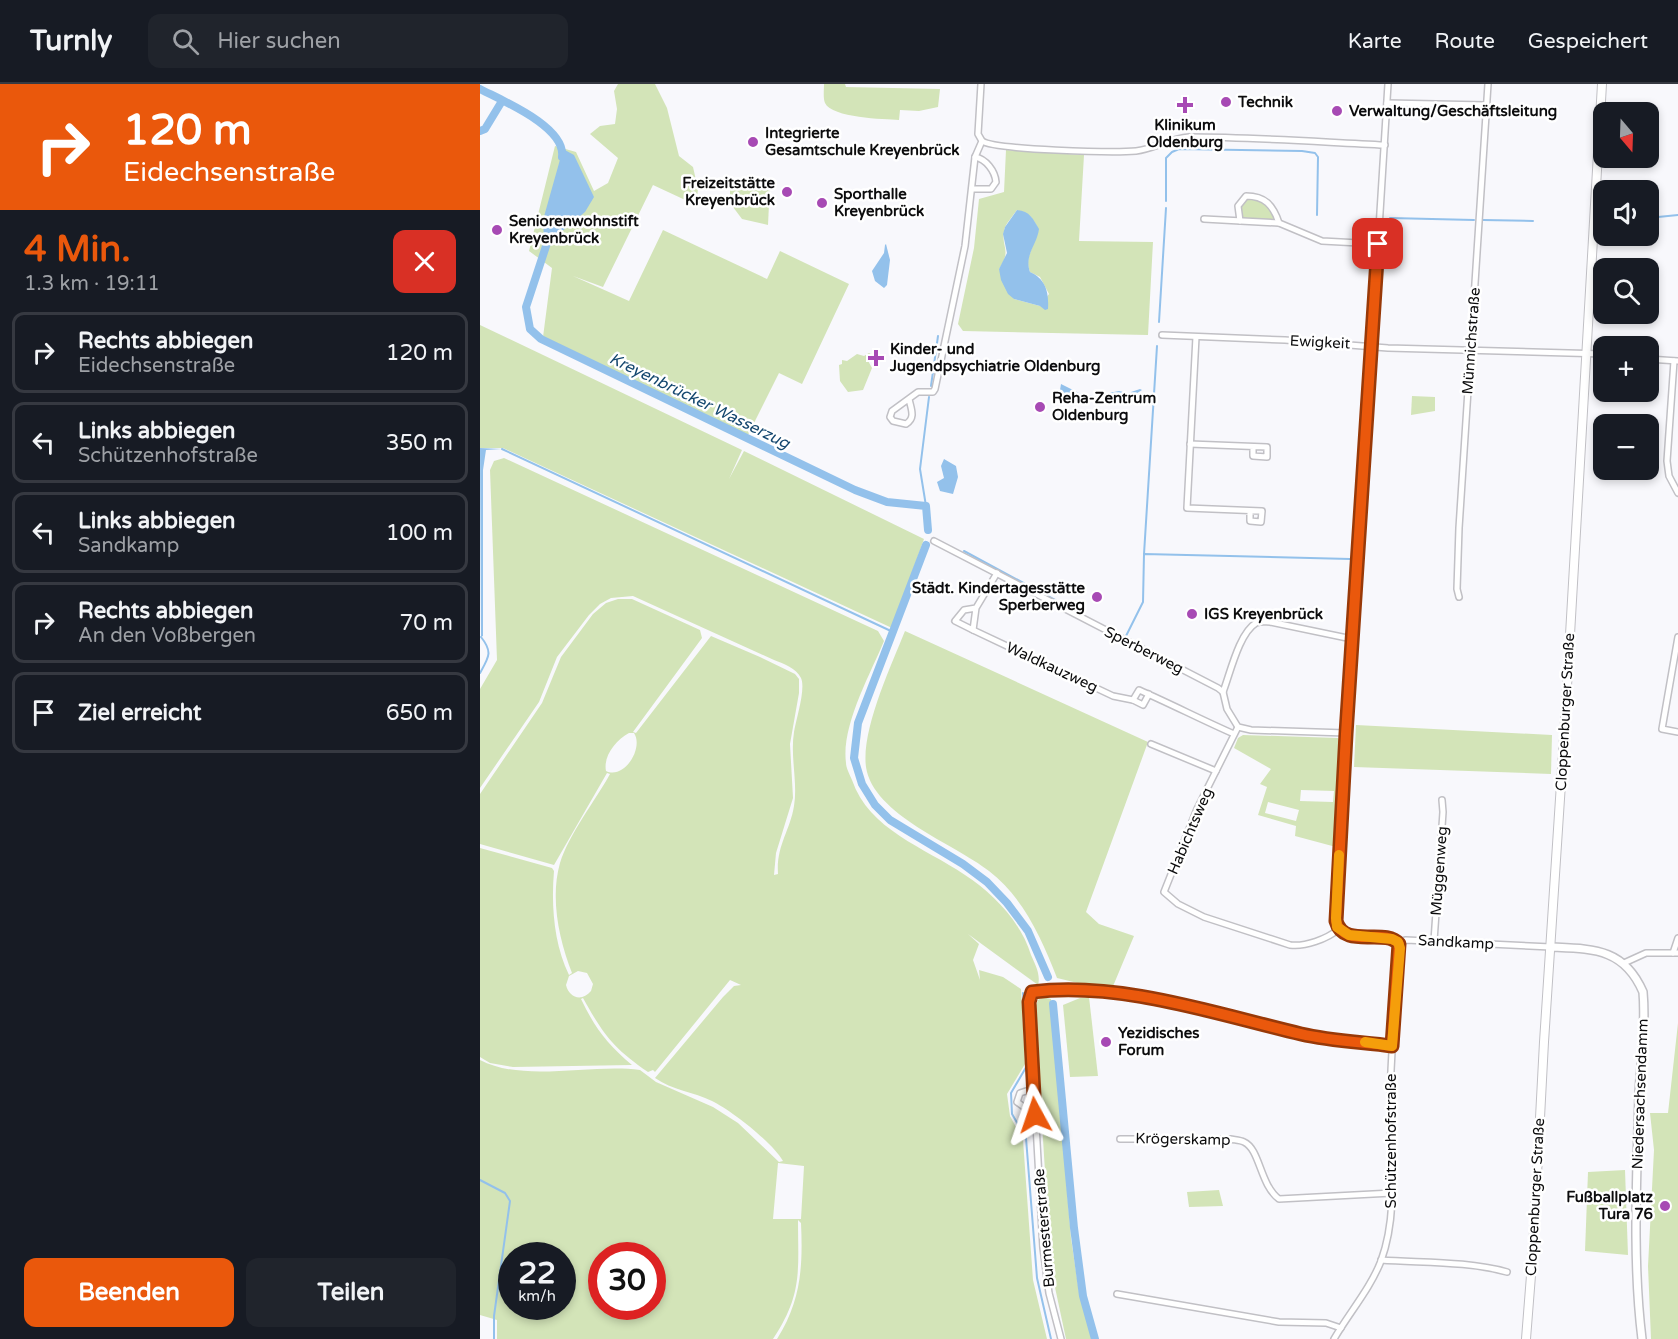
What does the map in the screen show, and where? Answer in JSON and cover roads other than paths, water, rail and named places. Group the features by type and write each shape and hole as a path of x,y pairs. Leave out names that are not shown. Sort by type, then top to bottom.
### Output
{"main road":[{"name":"Cloppenburger Straße","path":"1526,1339 1602,84"}],"street":[{"path":"981,84 978,134 982,141 989,144 1118,152 1138,150 1186,137 1385,145"},
{"path":"1339,929 1336,918 1346,734 1388,84"},
{"name":"Münnichstraße","path":"1459,597 1457,589 1458,549 1488,84"},
{"path":"1387,103 1486,105"},
{"path":"909,399 913,415 911,419 906,424 893,422 890,412 918,392 933,392 935,389 965,246 975,157 982,141"},
{"path":"972,189 991,189 996,182 991,169 980,158 975,157"},
{"path":"1240,221 1238,206 1245,196 1259,196 1271,205 1279,223"},
{"path":"1204,219 1279,223 1322,241 1378,244"},
{"name":"Ewigkeit","path":"1162,335 1372,346 1593,353"},
{"path":"1196,337 1187,508 1250,511"},
{"path":"1659,359 1676,361 1667,461 1669,476 1678,493"},
{"path":"1190,444 1253,447"},
{"name":"Sperberweg","path":"934,541 1223,692"},
{"name":"Waldkauzweg","path":"973,630 976,608 997,573"},
{"name":"Waldkauzweg","path":"976,608 964,610 955,621 1113,696 1133,700"},
{"path":"1346,734 1251,730 1238,727 1227,709 1223,692 1242,639 1249,628 1259,621 1353,639"},
{"path":"1678,638 1662,729 1678,732"},
{"path":"1149,694 1143,705 1133,700 1138,690 1149,694 1234,734"},
{"name":"Habichtsweg","path":"1238,727 1197,809 1164,892 1178,904 1194,912 1282,943 1302,945 1339,929"},
{"name":"Habichtsweg","path":"1151,744 1216,771"},
{"name":"Müggenweg","path":"1434,941 1442,800"},
{"name":"Sandkamp","path":"1339,929 1349,935 1392,939 1398,942 1406,940 1551,947"},
{"path":"1551,947 1598,951 1624,963 1646,953 1676,953 1678,938"},
{"name":"Schützenhofstraße","path":"1335,1339 1381,1260 1390,1218 1392,1193 1390,1106 1400,948 1398,942"},
{"name":"Niedersachsendamm","path":"1624,963 1640,986 1643,999 1637,1155 1638,1308 1642,1339"},
{"name":"Burmesterstraße","path":"1061,1339 1049,1293 1043,1248 1029,1002 1032,992 1069,988 1110,993 1200,1008 1305,1035 1392,1046"},
{"path":"1033,1092 1020,1093 1017,1102 1035,1115"},
{"name":"Krögerskamp","path":"1120,1139 1243,1141 1253,1151 1267,1187 1279,1199 1392,1193"},
{"path":"1381,1260 1472,1266 1507,1272"},
{"path":"1117,1294 1279,1322 1326,1323 1341,1328"}],"water":[{"path":"563,149 574,155 594,197 585,212 548,243 544,239 543,220"},
{"path":"1017,210 1028,214 1039,229 1030,255 1029,266 1030,272 1040,278 1047,292 1048,309 1045,310 1040,306 1014,299 1008,294 1001,280 999,269 1007,253 1003,234"},
{"path":"886,244 890,260 887,285 884,288 875,281 872,271 884,253"},
{"path":"1061,384 1079,393 1094,396 1119,391 1128,393 1142,390 1135,394 1117,397 1070,398 1068,395 1061,398 1059,396"},
{"path":"480,448 502,449 486,450 483,470 483,636 481,637"},
{"path":"944,459 956,466 958,477 953,494 940,491 937,482 944,478 941,466"}],"waterway":[{"path":"480,89 544,125 561,146 562,157"},
{"path":"480,131 485,129 502,101"},
{"path":"1166,201 1166,158 1179,149 1302,151 1315,153 1318,157 1317,215"},
{"path":"1159,322 1166,208"},
{"path":"1659,217 1678,215"},
{"path":"1390,218 1474,220"},
{"path":"1483,220 1533,221"},
{"name":"Kreyenbrücker Wasserzug","path":"550,234 526,307 530,329 541,339 855,490 887,502 926,506 928,530"},
{"path":"931,386 938,336"},
{"path":"1144,554 1157,346"},
{"path":"926,506 920,469 929,397"},
{"path":"502,449 893,632"},
{"name":"Kreyenbrücker Wasserzug","path":"926,545 858,723 854,758 862,784 875,805 890,820 963,864 987,882 1007,903 1028,931 1048,977"},
{"path":"964,551 1083,615"},
{"path":"1125,638 1143,602 1144,554 1350,559"},
{"path":"480,673 488,655 487,647 481,637"},
{"path":"1023,993 1028,1064 1011,1093 1012,1114 1026,1138 1037,1278 1051,1339"},
{"name":"Kreyenbrücker Wasserzug","path":"1053,1004 1074,1228 1083,1296 1095,1339"},
{"path":"480,1180 505,1193 510,1201 494,1316 494,1339"}],"place":[{"name":"Technik","path":"1226,102"},
{"name":"Klinikum Oldenburg","path":"1185,105"},
{"name":"Verwaltung/Geschäftsleitung","path":"1337,111"},
{"name":"Integrierte Gesamtschule Kreyenbrück","path":"753,142"},
{"name":"Freizeitstätte Kreyenbrück","path":"787,192"},
{"name":"Sporthalle Kreyenbrück","path":"822,203"},
{"name":"Seniorenwohnstift Kreyenbrück","path":"497,230"},
{"name":"Kinder- und Jugendpsychiatrie Oldenburg","path":"876,358"},
{"name":"Reha-Zentrum Oldenburg","path":"1040,407"},
{"name":"Städt. Kindertagesstätte Sperberweg","path":"1097,597"},
{"name":"IGS Kreyenbrück","path":"1192,614"},
{"name":"Yezidisches Forum","path":"1106,1042"},
{"name":"Fußballplatz Tura 76","path":"1665,1206"}]}
